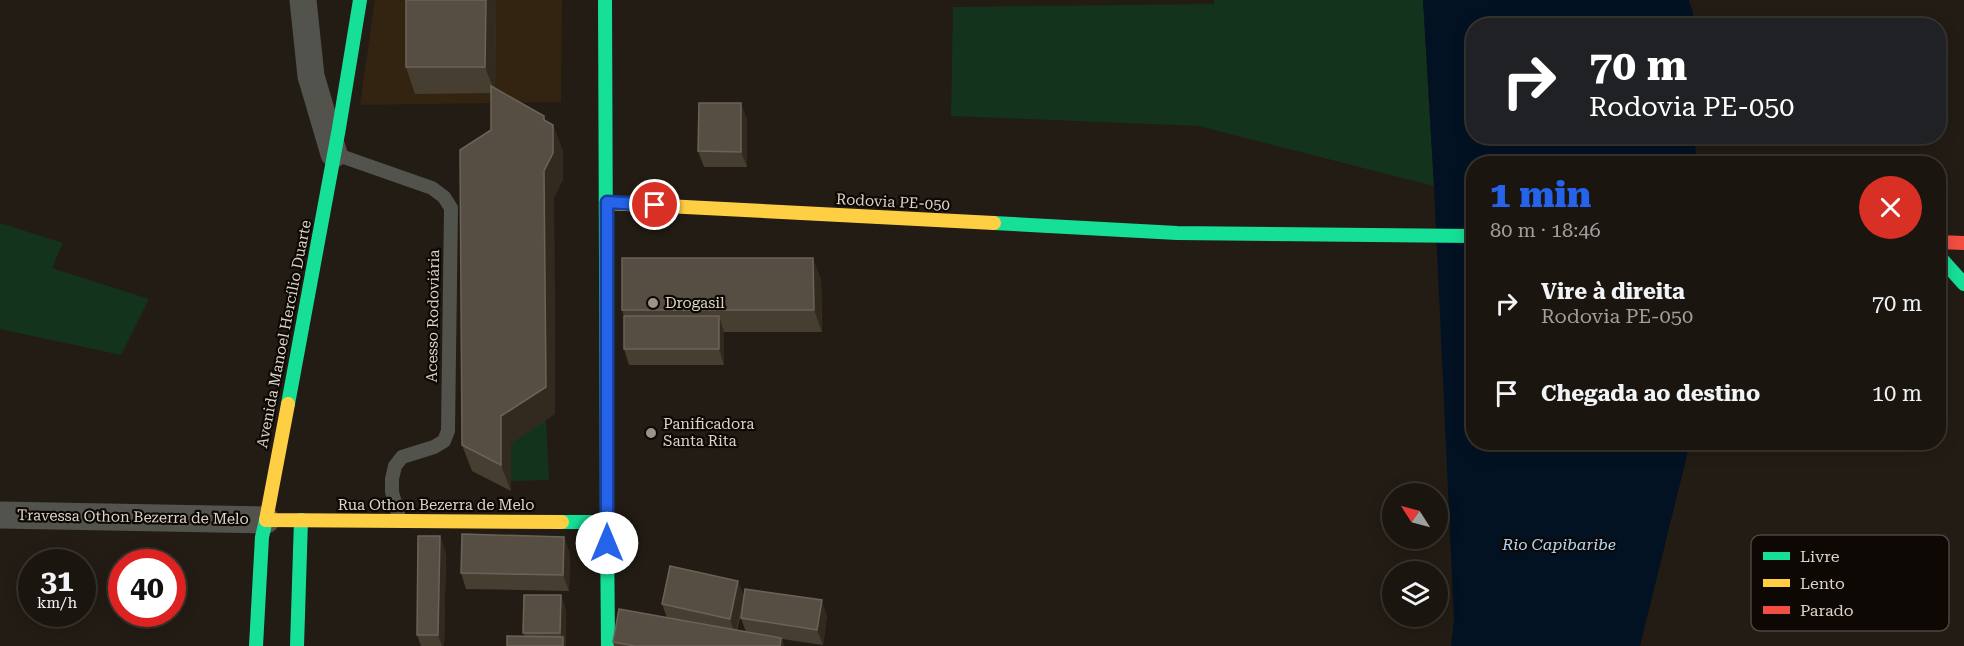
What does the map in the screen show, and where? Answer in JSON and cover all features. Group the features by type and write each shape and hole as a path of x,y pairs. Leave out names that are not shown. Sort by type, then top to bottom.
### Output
{"main road":[{"name":"Avenida Manoel Hercílio Duarte","path":"256,646 262,537 334,154 360,0"},
{"path":"605,0 608,646"},
{"name":"Rodovia PE-050","path":"607,202 1177,233 1466,236"},
{"path":"1946,242 1964,243"},
{"path":"1946,264 1964,284"},
{"name":"Rua Othon Bezerra de Melo","path":"266,520 607,522"},
{"path":"297,646 301,520"}],"street":[{"path":"303,0 311,76 334,154"},
{"name":"Travessa Othon Bezerra de Melo","path":"0,515 266,520"}],"lane":[{"name":"Acesso Rodoviária","path":"334,154 432,188 444,197 451,208 448,431 444,441 434,447 402,457 395,466 392,492 400,522"}],"shaded area":[{"path":"375,0 562,0 561,102 360,105"}],"green space":[{"path":"1214,0 1423,0 1434,186 1199,126 951,116 953,7 1214,4"},
{"path":"0,223 63,243 52,268 149,299 121,355 0,329"},
{"path":"546,420 549,480 511,481 511,443"}],"water":[{"name":"Rio Capibaribe","path":"1423,0 1689,0 1693,18 1466,18 1466,144 1695,144 1696,156 1466,156 1466,450 1688,450 1640,646 1451,646 1454,620"}],"building":[{"path":"406,0 486,0 485,67 406,67"},
{"path":"491,86 544,116 544,120 553,125 553,153 544,171 546,387 501,416 501,465 462,445 460,150 491,130"},
{"path":"699,103 741,103 741,152 698,151"},
{"path":"622,258 813,258 814,310 622,310"},
{"path":"624,316 719,316 719,349 624,349"},
{"path":"462,534 564,537 563,575 461,573"},
{"path":"418,536 440,536 438,635 417,635"},
{"path":"670,566 738,581 730,619 662,604"},
{"path":"745,589 822,600 817,630 741,618"},
{"path":"524,595 561,595 560,633 523,633"},
{"path":"619,609 781,638 780,646 635,646 613,642"},
{"path":"507,636 563,637 563,646 507,646"}],"traffic: fast":[{"path":"288,404 360,0"},
{"path":"562,522 607,522 605,0"},
{"path":"994,223 1177,233 1466,236"},
{"path":"1946,264 1964,284"},
{"path":"256,646 262,537 266,520"},
{"path":"297,646 301,520"},
{"path":"607,522 608,646"}],"traffic: slow":[{"path":"607,203 994,223"},
{"path":"288,404 266,520 562,522"}],"traffic: jam":[{"path":"1946,242 1964,243"}],"place":[{"name":"Drogasil","path":"653,303"},
{"name":"Panificadora Santa Rita","path":"651,433"}],"route":[{"path":"607,543 607,202 655,205"}]}
